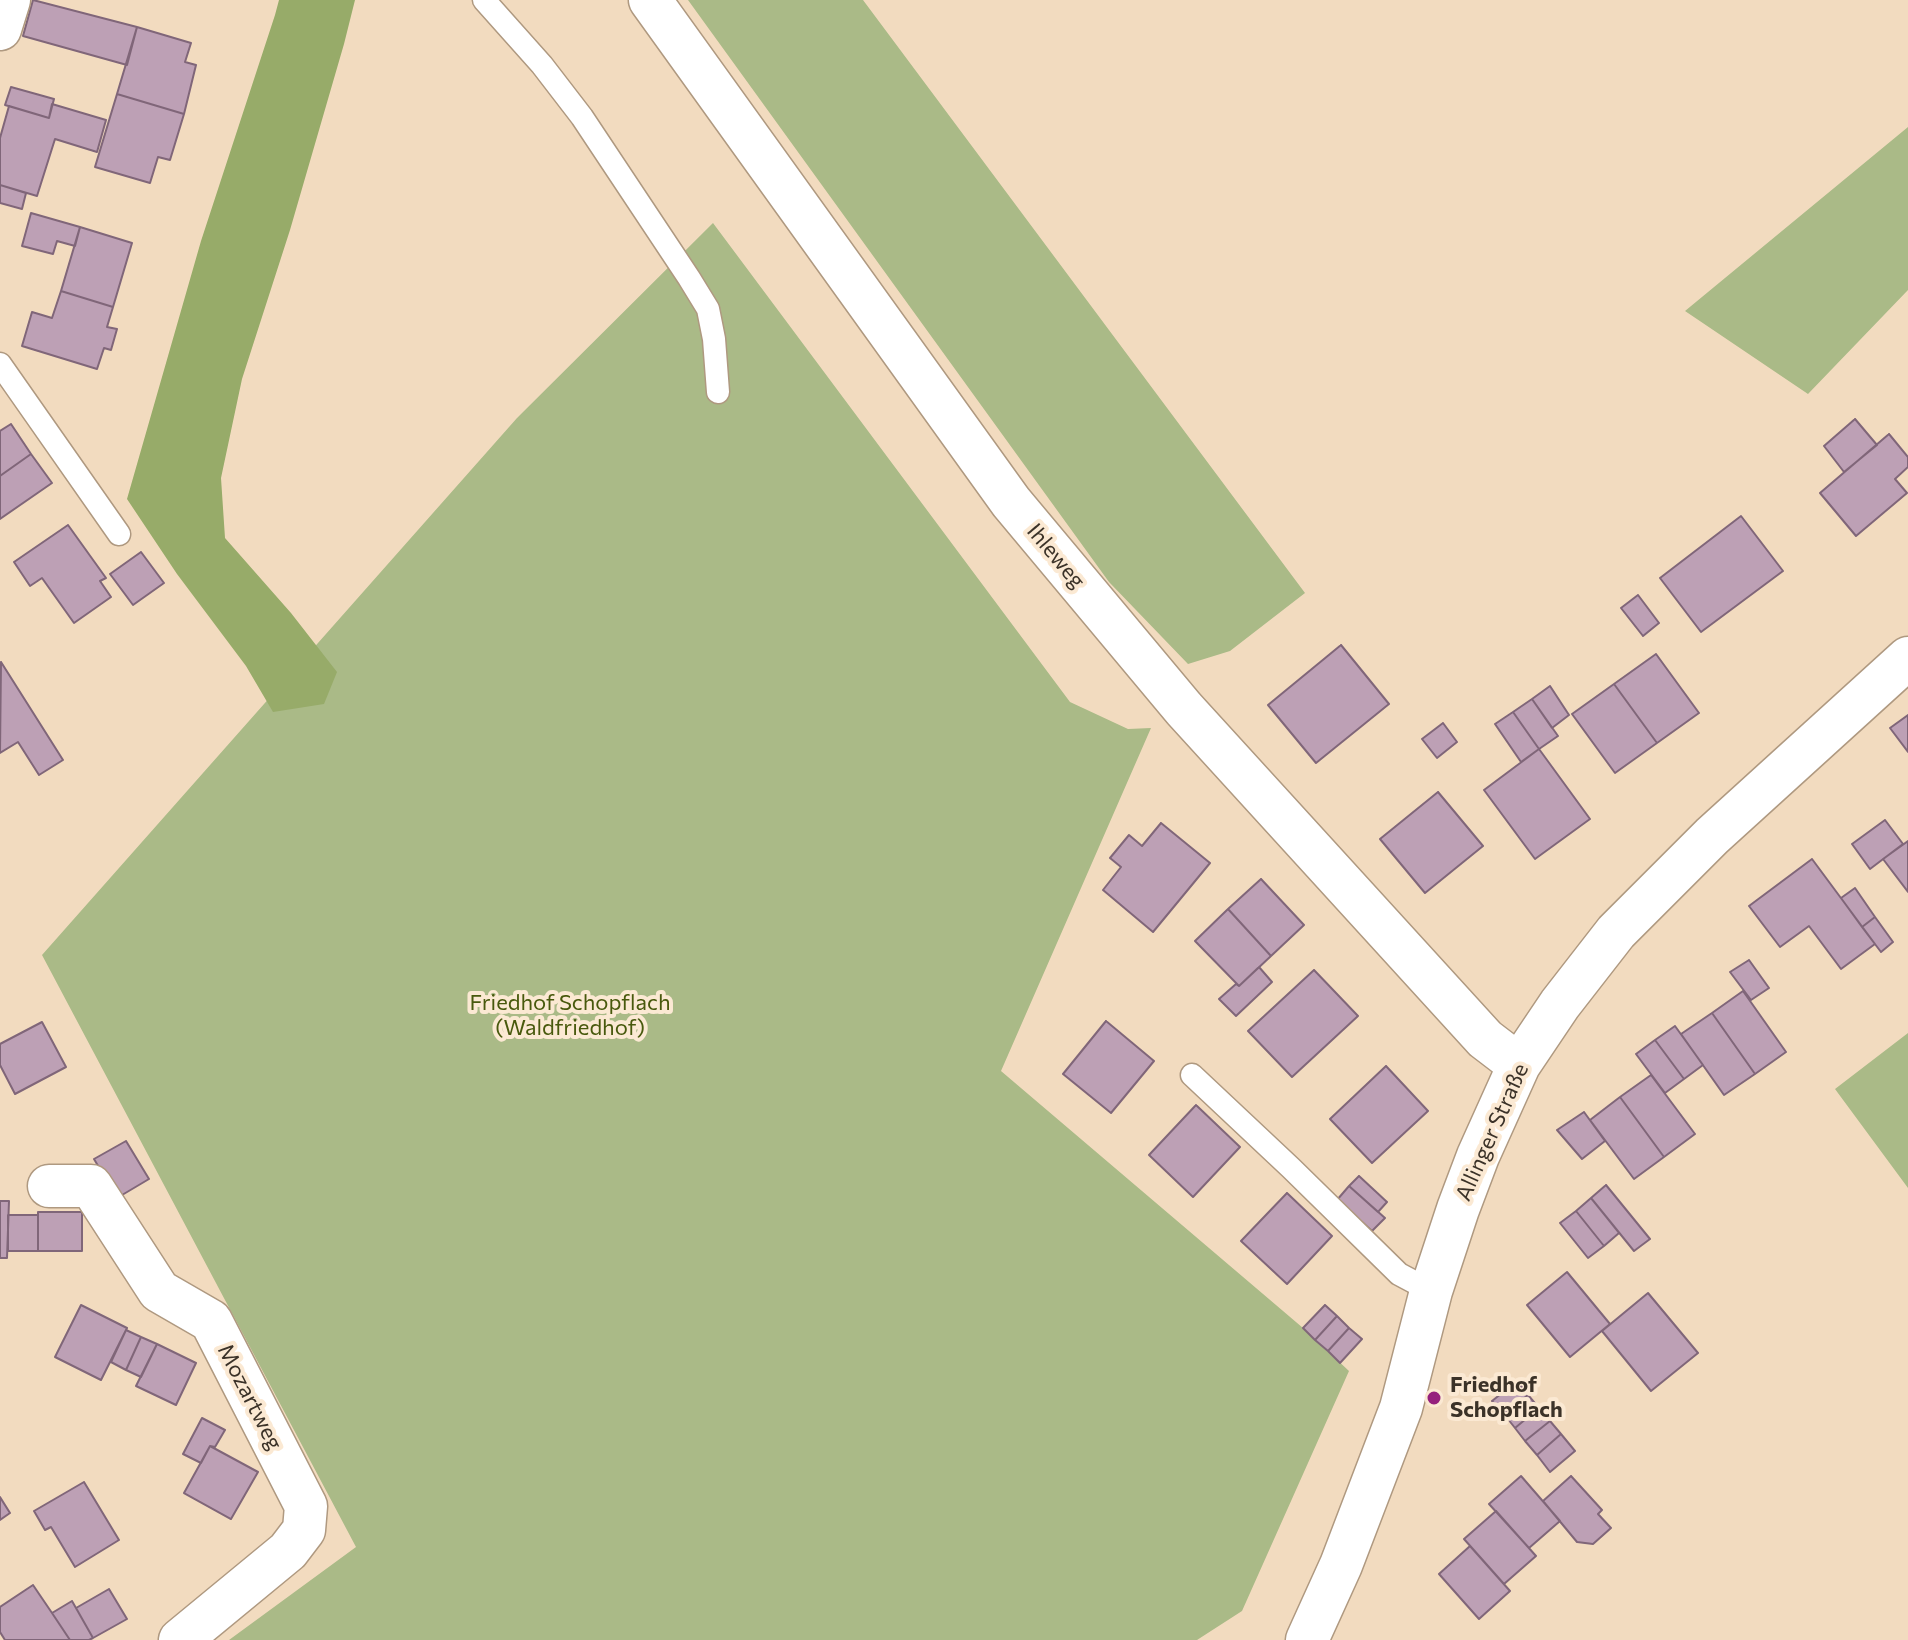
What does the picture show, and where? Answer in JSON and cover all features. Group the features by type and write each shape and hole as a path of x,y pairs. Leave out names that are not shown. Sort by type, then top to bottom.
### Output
{"street":[{"path":"0,29 9,0"},
{"name":"Ihleweg","path":"650,0 1011,502 1184,709 1485,1039 1519,1065"},
{"name":"Allinger Straße","path":"1307,1640 1341,1565 1401,1408 1431,1291 1478,1156 1519,1065 1560,1004 1616,932 1712,836 1908,658"},
{"name":"Mozartweg","path":"49,1186 91,1186 159,1291 211,1321 306,1506 304,1530 288,1551 180,1640"}],"lane":[{"path":"484,0 542,65 582,117 708,309 718,392"},
{"path":"0,364 119,534"},
{"path":"1192,1075 1399,1274 1431,1291"}],"green space":[{"path":"279,0 355,0 290,230 242,379 221,478 225,538 291,613 337,672 324,704 273,712 246,666 177,574 127,499 201,241"},
{"path":"688,0 863,0 1305,593 1230,651 1188,664 1109,582"},
{"path":"1908,127 1908,290 1808,394 1685,311"},
{"name":"Friedhof Schopflach (Waldfriedhof)","path":"713,223 1070,702 1128,729 1151,728 1001,1071 1303,1328 1349,1371 1242,1611 1197,1640 229,1640 356,1547 42,955 517,418"},
{"path":"1908,1033 1908,1188 1835,1089"}],"building":[{"path":"33,0 137,27 127,65 23,36"},
{"path":"137,27 191,43 185,62 196,65 184,114 117,94"},
{"path":"11,87 54,99 49,118 5,105"},
{"path":"117,94 184,114 170,160 158,157 150,183 95,167"},
{"path":"52,104 106,120 97,152 55,139 37,196 0,185 0,138 9,106 49,118"},
{"path":"0,185 26,193 22,209 0,203"},
{"path":"31,213 80,227 75,246 57,241 53,254 22,246"},
{"path":"80,227 132,243 113,307 61,291"},
{"path":"61,291 113,307 107,327 117,329 111,350 104,348 97,369 22,346 32,312 52,318"},
{"path":"1855,419 1877,445 1844,472 1824,446"},
{"path":"11,424 31,454 0,476 0,431"},
{"path":"1889,434 1908,457 1908,467 1895,479 1907,493 1856,536 1820,493"},
{"path":"31,454 52,483 0,519 0,476"},
{"path":"1741,516 1783,571 1701,632 1660,578"},
{"path":"68,525 106,578 100,581 111,597 74,623 42,578 30,586 14,562"},
{"path":"141,552 164,583 133,605 110,574"},
{"path":"1638,595 1659,623 1643,636 1621,608"},
{"path":"1341,645 1389,704 1316,763 1268,705"},
{"path":"1656,654 1699,713 1657,743 1614,684"},
{"path":"1,662 63,760 39,775 18,742 0,753"},
{"path":"1614,684 1657,743 1615,773 1572,714"},
{"path":"1550,686 1569,715 1552,728 1532,699"},
{"path":"1532,699 1558,736 1539,749 1513,712"},
{"path":"1513,712 1539,749 1521,762 1495,724"},
{"path":"1908,715 1908,752 1890,728"},
{"path":"1443,723 1457,742 1437,758 1422,739"},
{"path":"1539,749 1590,819 1535,859 1484,790"},
{"path":"1438,792 1483,846 1425,893 1380,839"},
{"path":"1885,820 1903,844 1870,869 1852,844"},
{"path":"1161,823 1210,863 1153,932 1103,890 1121,867 1110,858 1129,835 1142,846"},
{"path":"1908,841 1908,892 1883,859"},
{"path":"1812,859 1875,944 1841,969 1809,926 1780,947 1749,906"},
{"path":"1261,879 1304,925 1271,956 1228,909"},
{"path":"1855,888 1875,917 1862,927 1841,898"},
{"path":"1228,909 1271,956 1239,986 1195,941"},
{"path":"1875,917 1893,942 1881,952 1862,927"},
{"path":"1749,960 1769,988 1751,1000 1730,972"},
{"path":"1259,967 1272,982 1236,1016 1219,999"},
{"path":"1314,970 1358,1016 1292,1077 1248,1031"},
{"path":"1743,991 1786,1052 1755,1074 1712,1013"},
{"path":"1712,1013 1755,1074 1724,1095 1681,1034"},
{"path":"1106,1021 1154,1061 1111,1113 1063,1074"},
{"path":"42,1022 66,1067 15,1094 0,1065 0,1044"},
{"path":"1675,1026 1703,1065 1684,1079 1655,1040"},
{"path":"1655,1040 1684,1079 1665,1093 1636,1054"},
{"path":"1386,1066 1428,1111 1372,1163 1330,1119"},
{"path":"1651,1075 1695,1134 1664,1157 1620,1097"},
{"path":"1620,1097 1664,1157 1634,1179 1590,1120"},
{"path":"1196,1105 1240,1147 1193,1197 1149,1155"},
{"path":"1584,1112 1605,1141 1582,1159 1557,1130"},
{"path":"126,1141 149,1179 117,1198 94,1159"},
{"path":"1359,1176 1387,1202 1378,1212 1349,1186"},
{"path":"1606,1185 1650,1239 1634,1251 1591,1198"},
{"path":"1349,1186 1385,1218 1372,1231 1337,1200"},
{"path":"1287,1193 1332,1236 1287,1284 1241,1241"},
{"path":"1591,1198 1619,1233 1604,1246 1576,1211"},
{"path":"0,1201 9,1201 7,1258 0,1258"},
{"path":"1576,1211 1604,1246 1588,1258 1560,1223"},
{"path":"38,1212 82,1212 82,1251 38,1251"},
{"path":"8,1215 38,1215 38,1251 8,1251"},
{"path":"1567,1272 1610,1324 1570,1357 1527,1305"},
{"path":"1648,1293 1698,1353 1651,1391 1602,1331"},
{"path":"81,1305 127,1328 101,1380 55,1357"},
{"path":"1325,1305 1337,1316 1315,1340 1303,1328"},
{"path":"1337,1316 1349,1328 1328,1351 1315,1340"},
{"path":"1349,1328 1362,1339 1340,1363 1328,1351"},
{"path":"126,1330 141,1337 126,1370 111,1362"},
{"path":"141,1337 157,1344 141,1377 126,1370"},
{"path":"157,1344 196,1363 176,1405 136,1386"},
{"path":"1517,1381 1528,1395 1504,1414 1492,1401"},
{"path":"1528,1395 1539,1408 1515,1428 1504,1414"},
{"path":"1539,1408 1550,1421 1525,1441 1515,1428"},
{"path":"202,1418 225,1430 215,1447 210,1446 201,1463 183,1454"},
{"path":"1550,1421 1561,1434 1537,1455 1525,1441"},
{"path":"1561,1434 1575,1451 1550,1472 1537,1455"},
{"path":"210,1446 258,1472 231,1519 184,1493"},
{"path":"1521,1476 1560,1521 1529,1548 1489,1504"},
{"path":"1571,1476 1602,1510 1598,1514 1611,1528 1593,1544 1577,1542 1543,1501"},
{"path":"84,1482 119,1540 75,1567 51,1527 45,1530 34,1511"},
{"path":"0,1497 10,1513 0,1520"},
{"path":"1496,1511 1536,1556 1504,1584 1464,1539"},
{"path":"1470,1546 1510,1591 1479,1619 1439,1574"},
{"path":"33,1585 70,1640 5,1640 0,1632 0,1607"},
{"path":"109,1589 127,1619 93,1638 76,1608"},
{"path":"72,1601 93,1638 89,1640 70,1640 52,1613"}],"place":[{"name":"Friedhof Schopflach","path":"1434,1398"}]}
